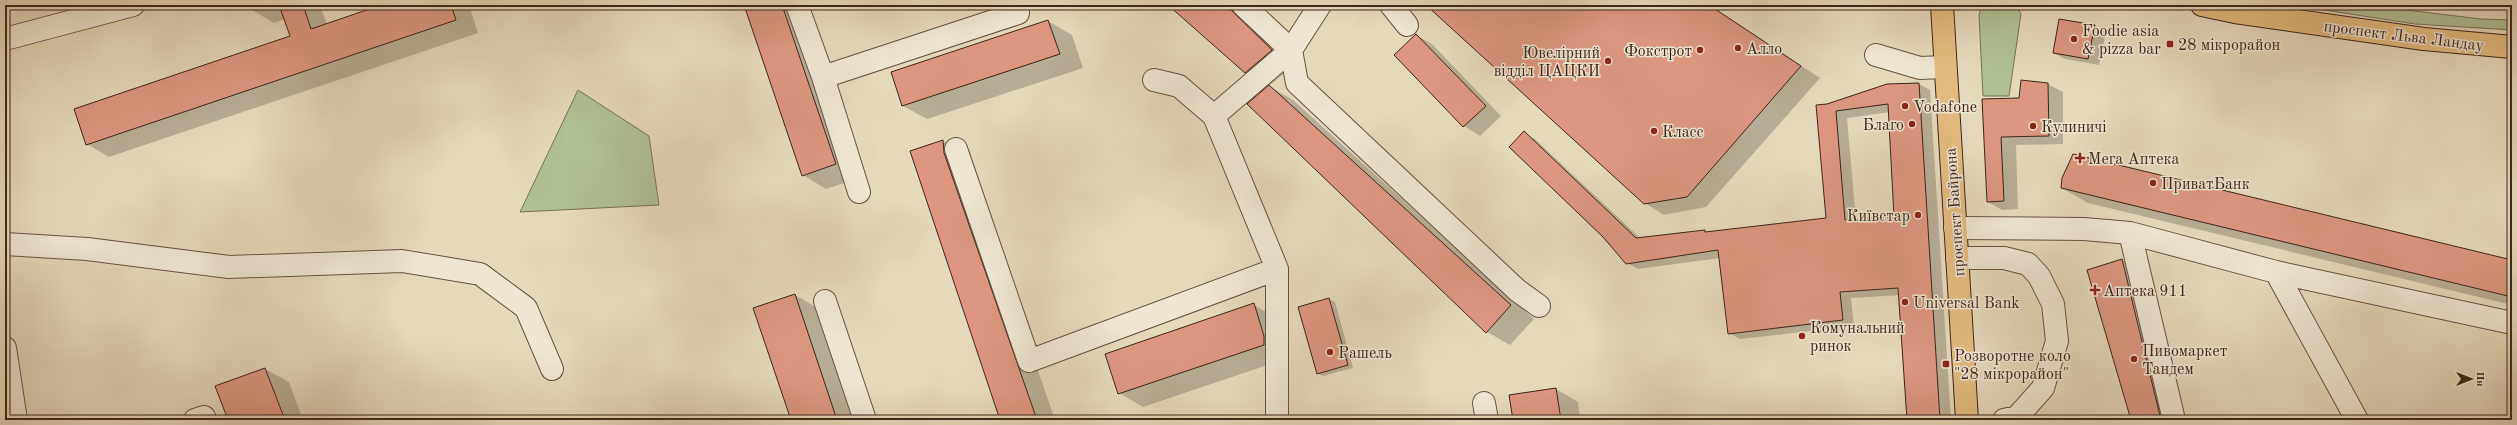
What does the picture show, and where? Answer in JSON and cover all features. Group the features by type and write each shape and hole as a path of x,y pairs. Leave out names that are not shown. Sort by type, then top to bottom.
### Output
{"main road":[{"name":"проспект Байрона","path":"1942,5 1944,67 1967,420"},
{"name":"проспект Льва Ландау","path":"2202,5 2235,12 2424,39 2512,47"}],"street":[{"path":"5,39 133,5"},
{"path":"797,5 823,77 859,192"},
{"path":"823,77 1018,13 1015,5"},
{"path":"1243,5 1291,50 1297,83 1517,290 1538,306"},
{"path":"1214,116 1291,50 1320,5"},
{"path":"1391,5 1407,24"},
{"path":"1876,55 1920,68 1944,67"},
{"path":"1154,80 1179,86 1214,116 1277,269 1277,420"},
{"path":"956,149 1029,361 1277,269"},
{"path":"1955,228 2084,229 2130,233 2276,272 2512,323"},
{"path":"2130,233 2174,420"},
{"path":"5,244 87,249 229,267 402,261 480,274 526,308 552,368"},
{"path":"1957,258 2004,258 2028,264 2039,276 2053,304 2057,341 2043,388 2017,416 2004,420"},
{"path":"2276,272 2357,420"},
{"path":"825,301 865,420"},
{"path":"5,348 16,420"},
{"path":"195,420 204,417 206,420"}],"green space":[{"path":"1982,5 2016,5 2021,14 2009,96 1983,96 1979,15"},
{"path":"2292,5 2365,5 2481,19 2512,20 2512,30 2415,24"},
{"path":"578,90 649,136 659,205 520,212"}],"building":[{"path":"279,5 303,5 311,29 381,5 451,5 456,20 86,145 74,109 290,36"},
{"path":"744,5 782,5 836,164 802,176"},
{"path":"1168,5 1226,5 1272,50 1245,73"},
{"name":"Класс","path":"1426,5 1709,5 1801,66 1687,197 1644,204"},
{"name":"Foodie asia & pizza bar","path":"2059,19 2095,25 2088,59 2053,53"},
{"path":"1048,20 1060,54 902,106 891,72"},
{"path":"1416,34 1486,106 1463,127 1394,55"},
{"path":"2021,80 2048,83 2049,136 2001,137 2004,201 1987,202 1982,99 2019,98"},
{"path":"1919,83 1940,420 1907,420 1898,288 1840,292 1843,320 1728,334 1718,250 1626,264 1603,237 1509,147 1524,131 1636,238 1705,230 1705,232 1826,218 1816,105 1827,104 1887,84","holes":["1888,104 1894,217 1845,220 1836,111"]},
{"path":"1269,85 1511,305 1486,333 1247,104"},
{"path":"943,140 944,153 1037,420 1000,420 910,151"},
{"path":"2073,154 2512,260 2512,297 2061,188 2062,178"},
{"path":"2122,259 2160,416 2147,420 2131,420 2087,270"},
{"path":"795,294 837,420 791,420 753,308"},
{"path":"1329,298 1348,365 1317,374 1298,307"},
{"path":"1254,303 1264,336 1264,345 1118,394 1105,354"},
{"path":"265,368 285,420 228,420 215,386"},
{"path":"1556,388 1561,420 1513,420 1509,395"}],"place":[{"name":"Foodie asia & pizza bar","path":"2074,39"},
{"name":"28 мікрорайон","path":"2170,44"},
{"name":"Алло","path":"1738,48"},
{"name":"Фокстрот","path":"1700,50"},
{"name":"Ювелірний відділ ЦАЦКИ","path":"1608,61"},
{"name":"Vodafone","path":"1905,106"},
{"name":"Благо","path":"1912,124"},
{"name":"Кулиничі","path":"2033,126"},
{"name":"Класс","path":"1654,131"},
{"name":"Мега Аптека","path":"2080,158"},
{"name":"ПриватБанк","path":"2153,183"},
{"name":"Київстар","path":"1918,215"},
{"name":"Аптека 911","path":"2095,290"},
{"name":"Universal Bank","path":"1905,302"},
{"name":"Комунальний ринок","path":"1802,336"},
{"name":"Рашель","path":"1330,352"},
{"name":"Пивомаркет Тандем","path":"2134,359"},
{"name":"Розворотне коло \"28 мікрорайон\"","path":"1946,364"}]}
